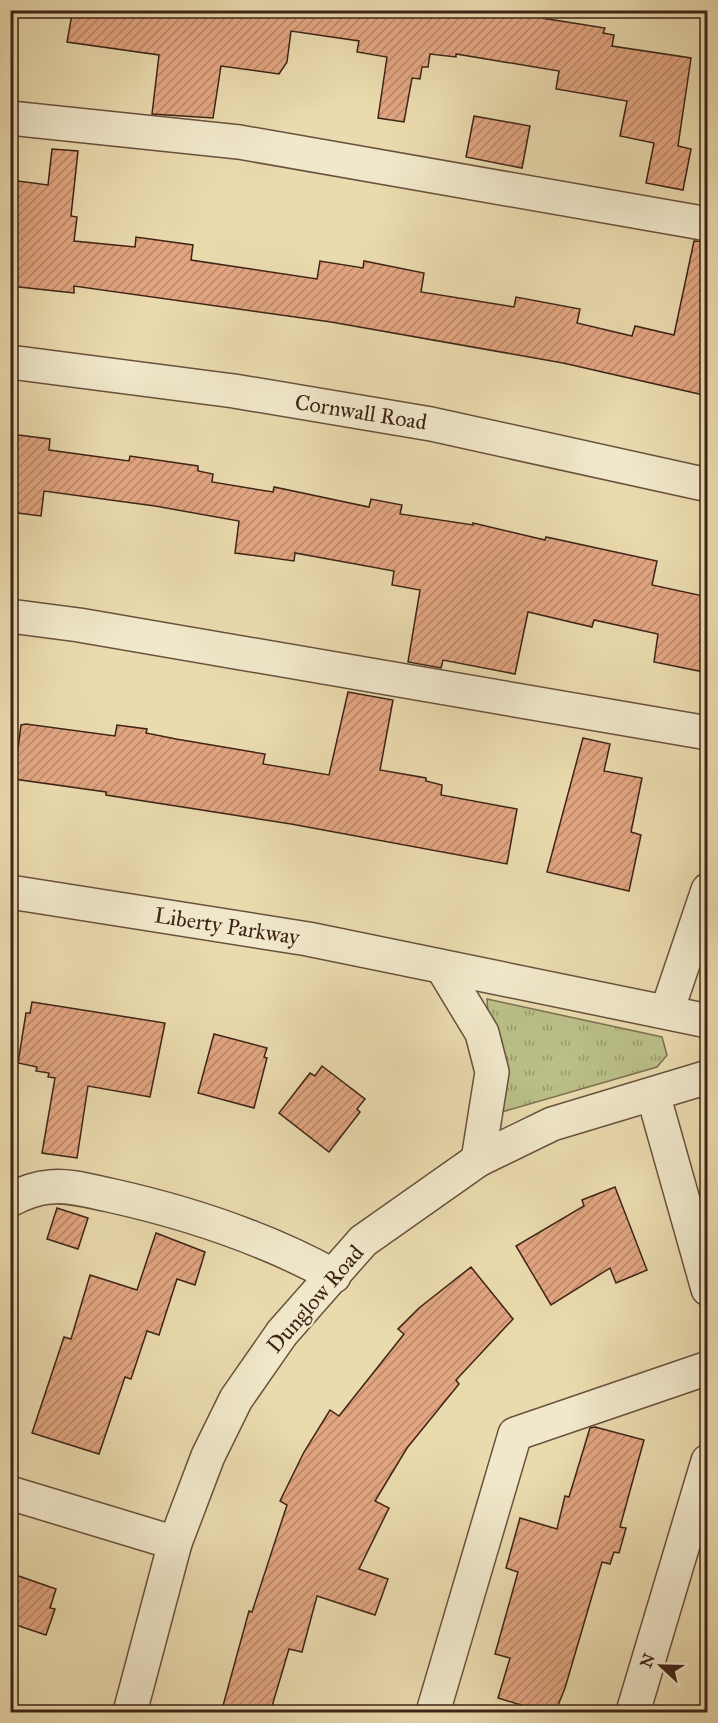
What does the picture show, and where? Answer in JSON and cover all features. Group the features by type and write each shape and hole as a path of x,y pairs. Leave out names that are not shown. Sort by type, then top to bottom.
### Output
{"street":[{"path":"10,118 238,142 708,224"},
{"name":"Cornwall Road","path":"10,362 234,391 431,424 708,485"},
{"path":"10,616 78,625 708,733"},
{"path":"667,1011 708,890"},
{"name":"Liberty Parkway","path":"10,892 308,939 708,1021"},
{"path":"442,967 482,1033 492,1072 478,1160"},
{"name":"Dunglow Road","path":"130,1713 176,1543 208,1456 236,1399 282,1333 363,1242 478,1160 552,1124 708,1077"},
{"path":"653,1094 708,1289"},
{"path":"10,1200 25,1192 49,1187 72,1188 136,1201 209,1222 308,1262 334,1276"},
{"path":"433,1713 514,1434 708,1368"},
{"path":"633,1713 698,1522 708,1461"},
{"path":"10,1493 176,1543"}],"green space":[{"path":"487,999 662,1037 667,1055 657,1067 495,1114"}],"building":[{"path":"87,10 444,10 479,15 480,10 543,10 542,18 605,28 603,33 614,35 612,46 691,58 678,146 691,149 683,190 646,183 654,143 620,136 627,101 556,89 559,71 456,54 456,57 430,54 428,67 422,67 420,79 412,78 404,122 378,118 387,57 357,52 359,41 291,31 287,62 279,74 221,66 213,118 152,114 159,55 67,42 72,14 87,17"},
{"path":"474,116 530,126 522,168 466,157"},
{"path":"52,149 78,151 71,216 77,217 74,241 135,247 136,237 193,245 191,260 317,279 320,261 363,268 364,261 424,273 421,292 514,307 516,297 580,309 577,323 632,336 635,326 674,335 694,241 708,242 708,396 563,363 331,322 74,286 74,293 10,286 10,217 14,217 18,181 48,185"},
{"path":"10,434 50,439 49,450 129,461 130,456 198,466 198,471 213,474 212,482 273,492 274,487 369,507 371,499 402,505 400,514 473,525 473,523 545,540 546,537 657,561 652,585 708,597 708,655 704,672 654,662 658,634 594,620 592,627 528,612 515,674 443,660 441,668 408,662 420,590 392,585 394,571 295,553 294,561 235,553 239,521 155,506 44,491 41,516 10,512"},
{"path":"348,692 393,700 380,770 426,778 426,781 442,785 441,795 517,809 507,864 291,824 106,795 106,792 14,779 21,725 26,724 115,736 117,725 147,729 146,733 265,754 263,764 329,775"},
{"path":"583,738 610,744 604,771 642,778 631,832 641,835 629,891 547,872"},
{"path":"32,1002 165,1023 150,1097 88,1086 77,1158 42,1153 55,1078 48,1077 49,1073 36,1071 37,1067 18,1063 26,1013 30,1013"},
{"path":"214,1034 267,1048 264,1057 267,1058 254,1108 198,1093"},
{"path":"322,1066 365,1099 357,1109 360,1112 329,1152 279,1113 310,1073 315,1076"},
{"path":"615,1187 647,1270 616,1283 610,1268 551,1305 516,1246 584,1206 582,1200"},
{"path":"57,1208 88,1218 78,1249 47,1239"},
{"path":"156,1233 205,1252 195,1285 177,1279 159,1335 147,1331 131,1379 125,1377 99,1454 32,1433 64,1337 71,1339 90,1275 137,1290"},
{"path":"471,1267 513,1319 456,1380 459,1384 407,1448 375,1501 389,1508 359,1569 388,1579 375,1615 317,1596 302,1652 289,1649 270,1713 221,1713 249,1611 252,1612 287,1505 280,1501 304,1452 330,1410 339,1416 404,1334 398,1329 419,1308"},
{"path":"595,1427 644,1440 620,1527 626,1528 619,1553 614,1552 610,1564 602,1562 565,1688 555,1713 547,1713 498,1698 510,1658 495,1654 518,1572 506,1568 520,1518 557,1529 565,1496 569,1497 590,1428"},
{"path":"10,1573 56,1589 50,1608 55,1609 46,1635 10,1623"}]}
